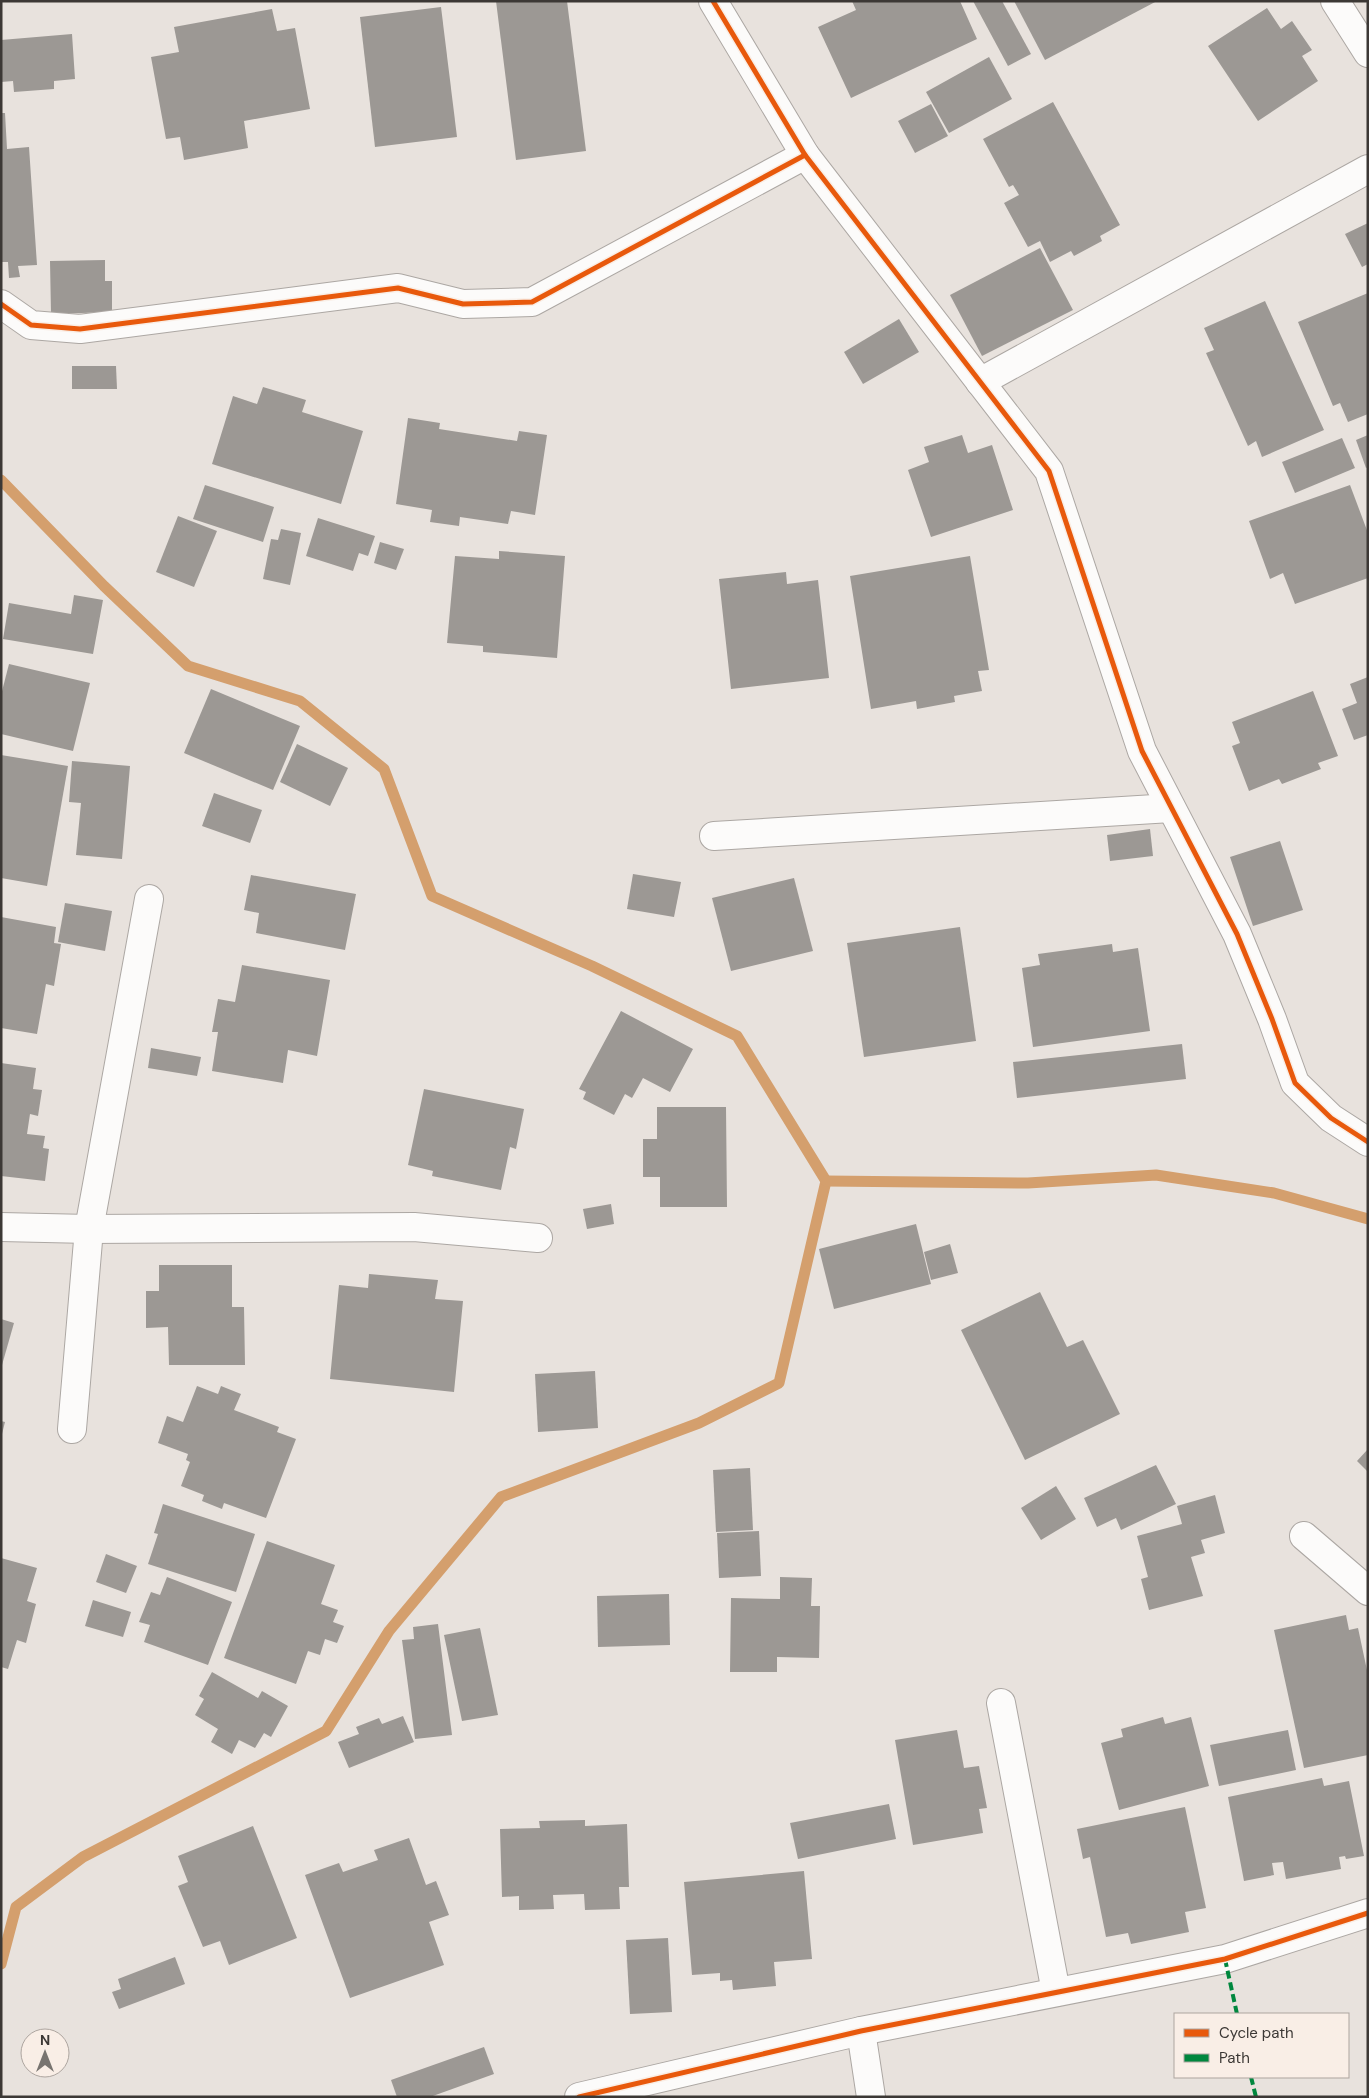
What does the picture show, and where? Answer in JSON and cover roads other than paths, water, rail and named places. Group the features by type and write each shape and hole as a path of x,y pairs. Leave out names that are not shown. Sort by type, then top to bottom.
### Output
{"street":[{"path":"713,1 805,155 1049,471 1142,751 1237,934 1272,1019 1295,1083 1331,1118 1368,1142"},
{"path":"1335,1 1368,54"},
{"path":"1,304 31,325 80,329 398,288 463,304 532,302 805,155"},
{"path":"980,382 1368,169"},
{"path":"714,836 1172,808"},
{"path":"72,1429 89,1229 149,899"},
{"path":"1,1227 89,1229 414,1227 538,1238"},
{"path":"1304,1536 1368,1591"},
{"path":"1001,1703 1056,1992"},
{"path":"579,2097 860,2031 1225,1959 1368,1913"},
{"path":"860,2031 871,2097"}],"waterway":[{"path":"1,480 104,586 188,666 300,701 384,769 432,896 592,966 737,1036 826,1181 779,1383 699,1423 501,1497 389,1631 326,1731 83,1857 16,1907 1,1964"},
{"path":"826,1181 1028,1183 1156,1175 1274,1193 1368,1219"}]}
